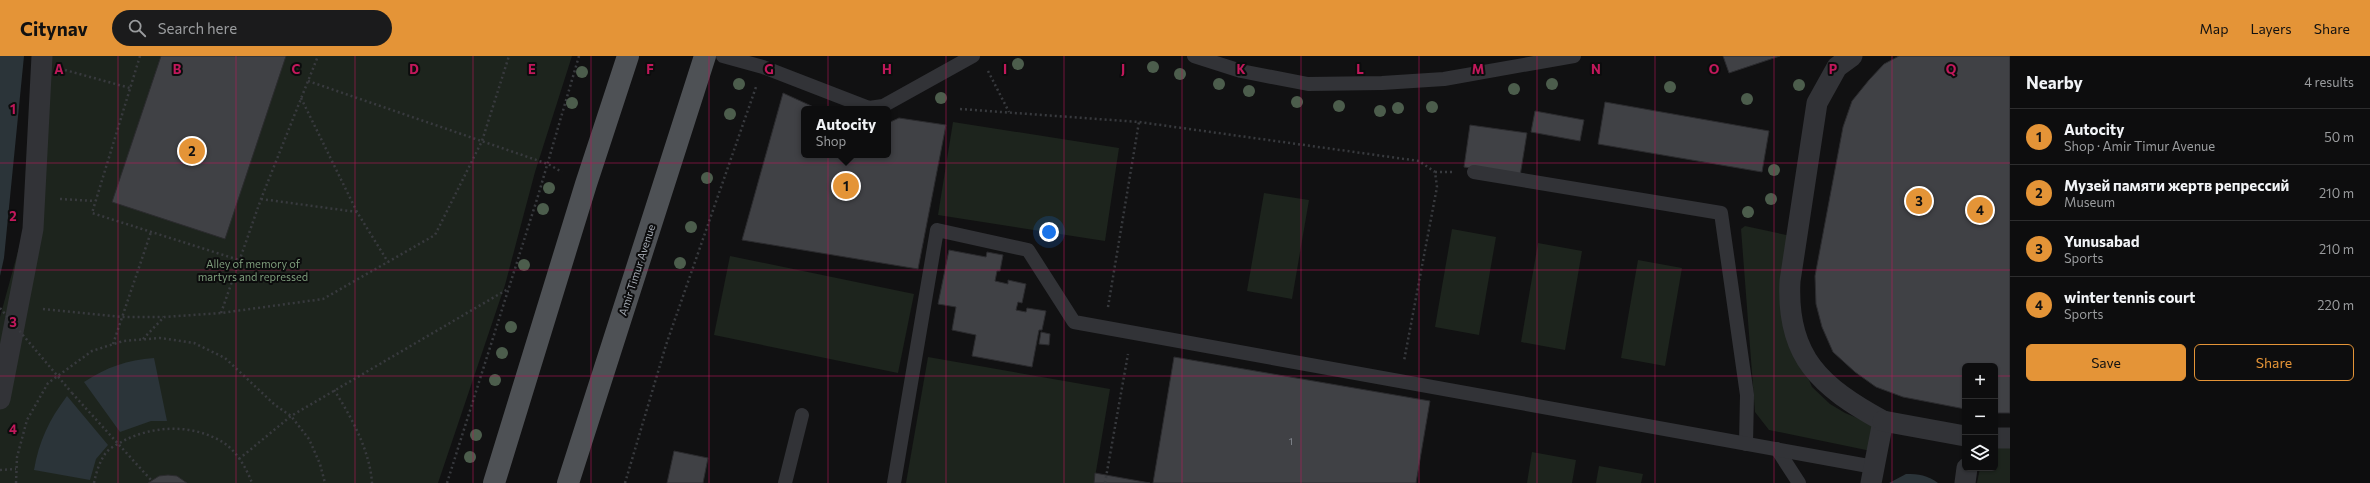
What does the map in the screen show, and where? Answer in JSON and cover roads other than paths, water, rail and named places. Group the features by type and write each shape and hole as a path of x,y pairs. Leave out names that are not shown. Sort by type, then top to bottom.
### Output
{"main road":[{"path":"494,483 586,184 628,56"},
{"name":"Amir Timur Avenue","path":"568,483 705,56"}],"street":[{"path":"1852,56 1837,67 1817,103 1790,281 1788,308 1805,361 1825,384 1849,402 1883,421 1962,435"},
{"path":"0,399 9,307 33,229 42,59"},
{"path":"1873,475 1883,421"},
{"path":"1998,438 2010,438"},
{"path":"1965,483 1967,471"}],"lane":[{"path":"723,56 763,67 864,106"},
{"path":"883,106 973,56"},
{"path":"1194,56 1241,71 1308,84 1382,83 1444,79 1574,56"},
{"path":"1474,172 1721,213 1747,395 1746,444"},
{"path":"894,483 937,230 1028,250 1074,322 1777,449 1873,475"},
{"path":"785,483 802,414"},
{"path":"1777,449 1799,483"}],"place":[{"name":"Музей памяти жертв репрессий","path":"192,151"},
{"name":"Autocity","path":"846,186"},
{"name":"Yunusabad","path":"1919,201"},
{"name":"winter tennis court","path":"1980,210"}],"park label":[{"name":"Alley of memory of martyrs and repressed","path":"253,270"}]}
